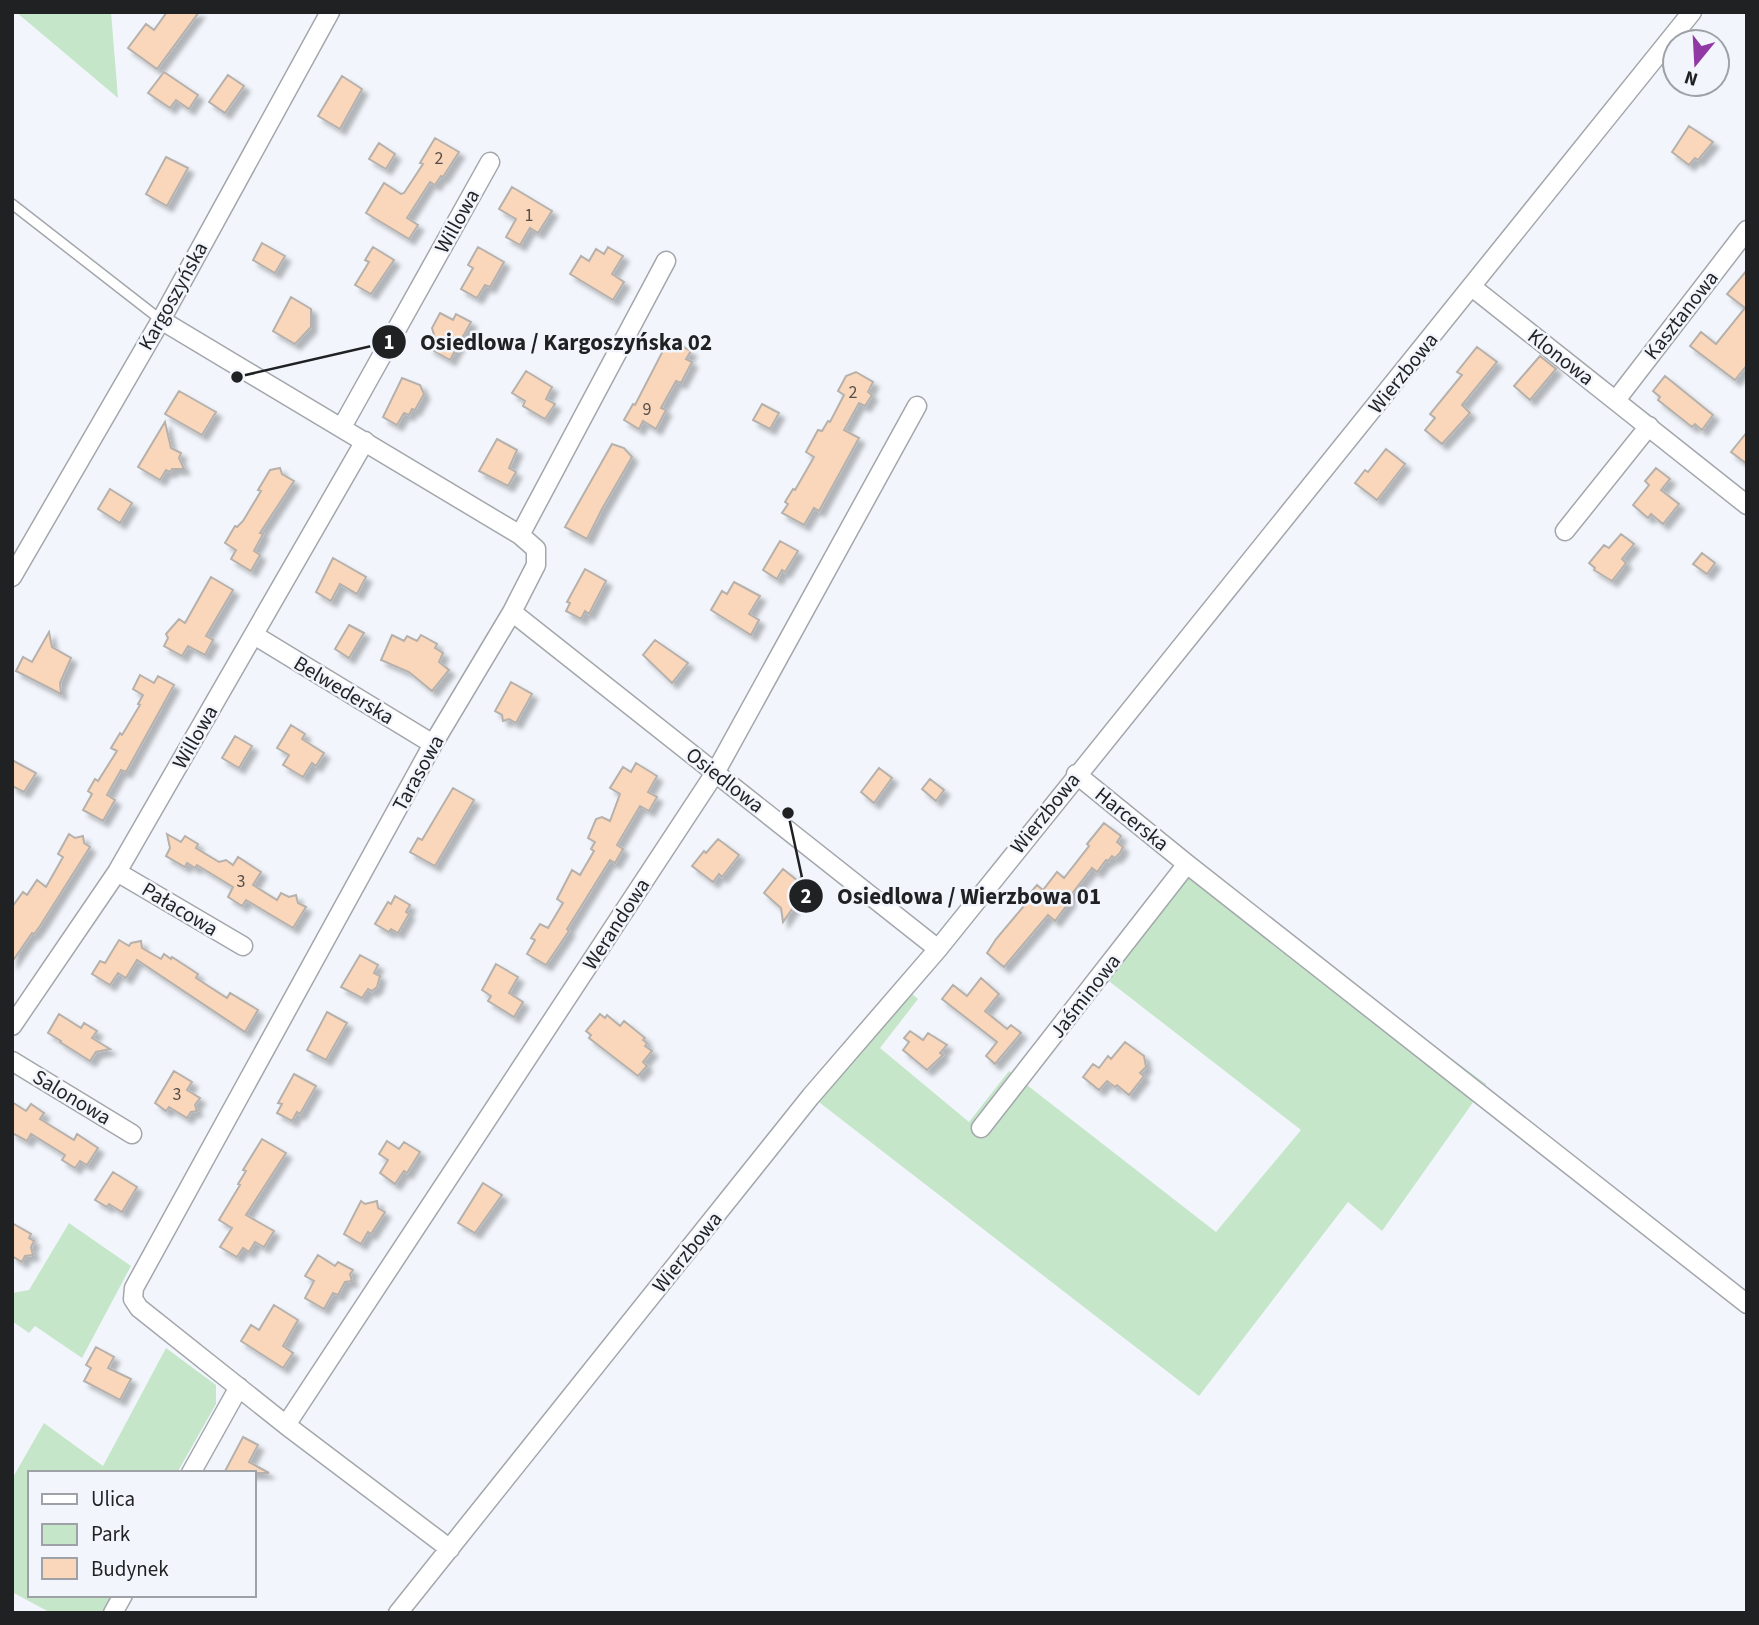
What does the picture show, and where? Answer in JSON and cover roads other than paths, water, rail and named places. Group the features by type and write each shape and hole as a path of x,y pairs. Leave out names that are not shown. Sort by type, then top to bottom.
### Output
{"street":[{"name":"Kargoszyńska","path":"12,577 161,320 330,12"},
{"name":"Wierzbowa","path":"398,1613 811,1096 937,948 1692,12"},
{"name":"Willowa","path":"342,427 490,162"},
{"name":"Kasztanowa","path":"1616,400 1747,230"},
{"path":"161,320 520,535 666,261"},
{"name":"Klonowa","path":"1472,287 1747,505"},
{"name":"Werandowa","path":"286,1425 715,773 917,406"},
{"path":"1565,531 1649,426"},
{"name":"Willowa","path":"12,1026 117,872 365,441"},
{"name":"Tarasowa","path":"239,1387 139,1308 133,1299 134,1287 433,744 512,612 536,565 536,549 520,535"},
{"name":"Osiedlowa","path":"512,612 937,948"},
{"name":"Belwederska","path":"254,635 433,744"},
{"name":"Harcerska","path":"1076,774 1747,1304"},
{"name":"Jaśminowa","path":"981,1128 1188,864"},
{"name":"Pałacowa","path":"117,872 243,946"},
{"name":"Salonowa","path":"12,1060 132,1133"},
{"path":"192,1471 239,1387 450,1549"},
{"path":"113,1613 122,1597"}],"lane":[{"path":"12,204 161,320"}],"place":[{"name":"Osiedlowa / Kargoszyńska 02","path":"237,377"},
{"name":"Osiedlowa / Wierzbowa 01","path":"788,813"}]}
